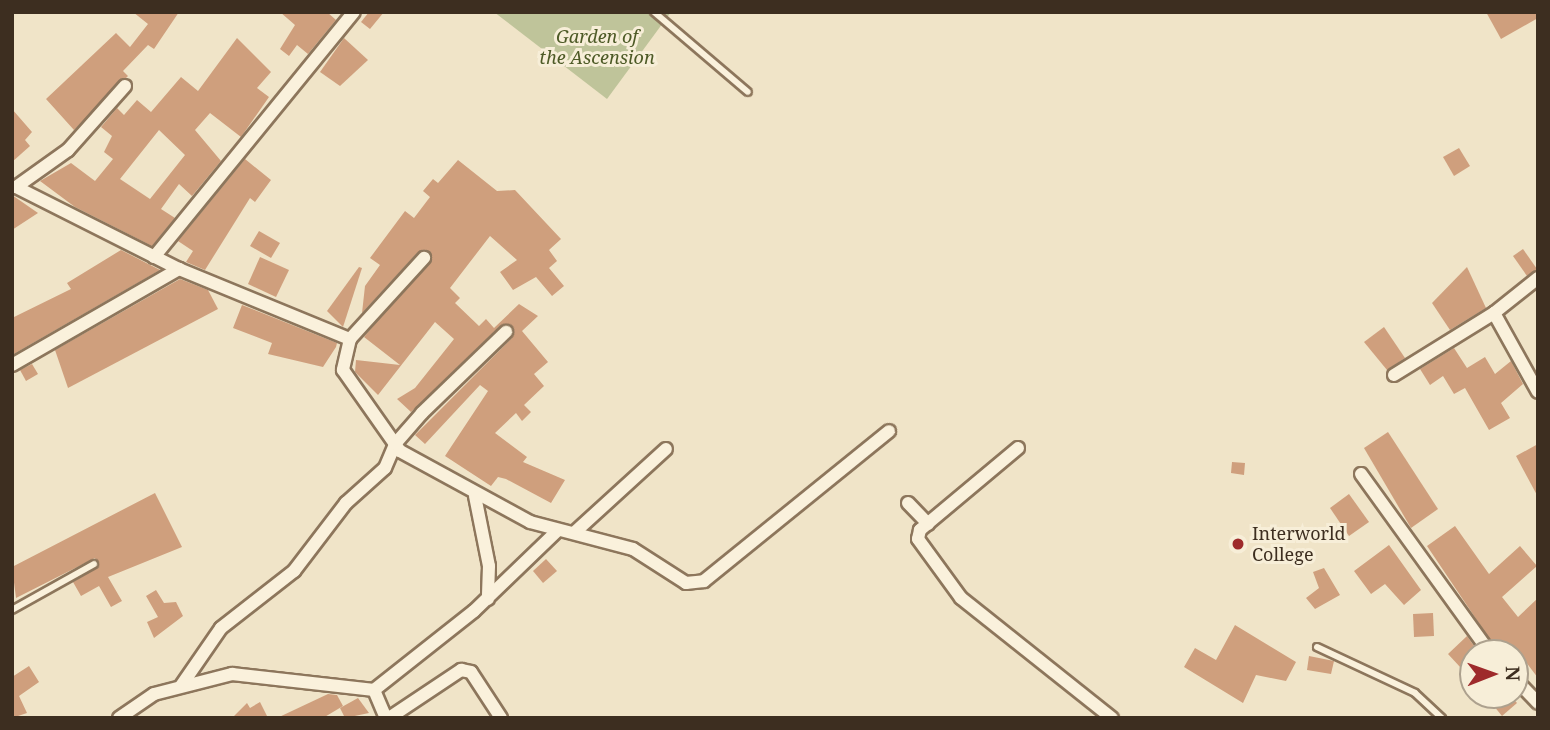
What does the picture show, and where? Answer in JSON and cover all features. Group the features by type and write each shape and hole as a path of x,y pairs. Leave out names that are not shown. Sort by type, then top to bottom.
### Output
{"street":[{"path":"154,257 354,12"},
{"path":"125,86 68,150 14,182 22,192 179,269 350,339"},
{"path":"424,258 350,339 343,370 395,444 475,496 557,531 575,532 633,549 695,585 889,431"},
{"path":"12,365 179,269"},
{"path":"1394,375 1494,313 1538,278"},
{"path":"1494,313 1538,392"},
{"path":"181,686 221,628 294,571 346,503 385,468 395,444 506,332"},
{"path":"1018,448 928,524 918,539 947,584 1112,718"},
{"path":"575,532 666,449"},
{"path":"1361,474 1480,639"},
{"path":"475,496 489,566 488,599"},
{"path":"908,503 928,524"},
{"path":"119,718 181,686 232,674 280,675 374,690 488,599 557,531"},
{"path":"374,690 387,718 461,670 471,671 501,718"}],"lane":[{"path":"654,12 748,92"},
{"path":"12,610 94,564"},
{"path":"1317,647 1415,693 1442,718"}],"green space":[{"name":"Garden of the Ascension","path":"494,12 671,12 607,99"}],"building":[{"path":"133,12 179,12 154,49 148,45 123,71 128,76 74,130 46,99 116,33 130,47 148,24"},
{"path":"280,12 327,12 336,20 308,54 297,45 289,56 280,49 295,25"},
{"path":"369,12 384,12 370,29 361,22"},
{"path":"1486,12 1538,12 1538,18 1501,39"},
{"path":"237,38 271,72 257,88 269,97 241,137 210,113 195,130 221,161 192,196 179,184 161,209 175,218 152,246 75,207 40,181 71,163 95,181 113,159 104,152 112,136 101,127 117,108 124,115 137,100 151,112 181,77 198,91","holes":["159,130 185,155 150,199 120,179"]},
{"path":"344,38 368,60 340,86 320,72"},
{"path":"12,109 32,132 25,140 30,146 12,162"},
{"path":"1459,148 1470,166 1454,176 1443,157"},
{"path":"245,159 271,180 255,202 250,198 205,270 186,262 193,251 178,241"},
{"path":"458,160 497,191 515,190 561,239 549,250 557,261 549,268 564,286 552,296 536,277 513,290 500,272 517,260 490,236 450,288 460,298 455,303 479,326 486,319 494,328 519,304 538,316 522,331 548,362 534,374 544,386 524,405 531,412 522,421 516,413 495,433 527,457 523,462 565,480 551,503 506,479 498,477 491,486 445,456 488,391 480,385 425,444 415,435 512,338 512,326 500,326 411,412 397,399 415,388 454,339 435,322 378,395 355,372 356,360 400,365 364,337 432,256 418,252 362,313 365,286 380,265 370,258 405,211 414,218 430,197 423,191 433,179 438,183"},
{"path":"12,195 38,213 12,230"},
{"path":"259,231 280,243 271,258 250,246"},
{"path":"1523,249 1537,269 1527,276 1513,256"},
{"path":"121,250 160,270 12,355 12,318 71,289 67,283"},
{"path":"260,257 289,270 276,297 248,284"},
{"path":"359,267 362,268 343,327 327,311"},
{"path":"1467,267 1486,308 1450,330 1432,303"},
{"path":"180,279 208,290 218,309 68,388 55,350"},
{"path":"242,305 337,343 336,347 323,367 268,354 272,343 233,328"},
{"path":"1384,327 1405,358 1387,370 1364,342"},
{"path":"1454,348 1467,368 1485,357 1495,374 1511,361 1523,384 1501,403 1510,418 1489,430 1465,388 1454,394 1443,376 1430,385 1420,369"},
{"path":"32,364 38,374 26,381 20,370"},
{"path":"1388,432 1438,509 1411,528 1364,448"},
{"path":"1538,444 1538,497 1516,456"},
{"path":"1232,462 1245,463 1244,475 1231,473"},
{"path":"155,493 182,547 108,577 122,601 111,607 99,586 81,596 73,582 98,567 95,558 16,598 12,567"},
{"path":"1349,494 1369,522 1349,536 1330,508"},
{"path":"1455,526 1489,574 1520,546 1537,566 1502,597 1518,617 1538,598 1538,678 1529,666 1529,639 1490,639 1427,546"},
{"path":"1389,545 1421,590 1404,605 1385,584 1371,594 1354,571"},
{"path":"546,559 557,571 543,583 533,571"},
{"path":"1324,568 1340,595 1315,609 1306,598 1319,588 1313,572"},
{"path":"156,590 164,603 176,602 183,616 154,638 147,622 158,617 146,596"},
{"path":"1433,613 1434,636 1414,637 1413,614"},
{"path":"1235,625 1296,662 1286,681 1256,675 1243,703 1184,667 1195,648 1216,660"},
{"path":"1459,644 1459,666 1448,654"},
{"path":"1309,656 1334,661 1331,674 1307,670"},
{"path":"29,666 39,682 19,696 27,713 12,718 12,677"},
{"path":"328,694 337,695 343,706 323,718 277,718"},
{"path":"358,698 369,713 345,718 340,708"},
{"path":"260,702 268,718 232,718 247,703 250,708"},
{"path":"1496,709 1510,709 1502,716"}],"place":[{"name":"Interworld College","path":"1238,544"}]}
